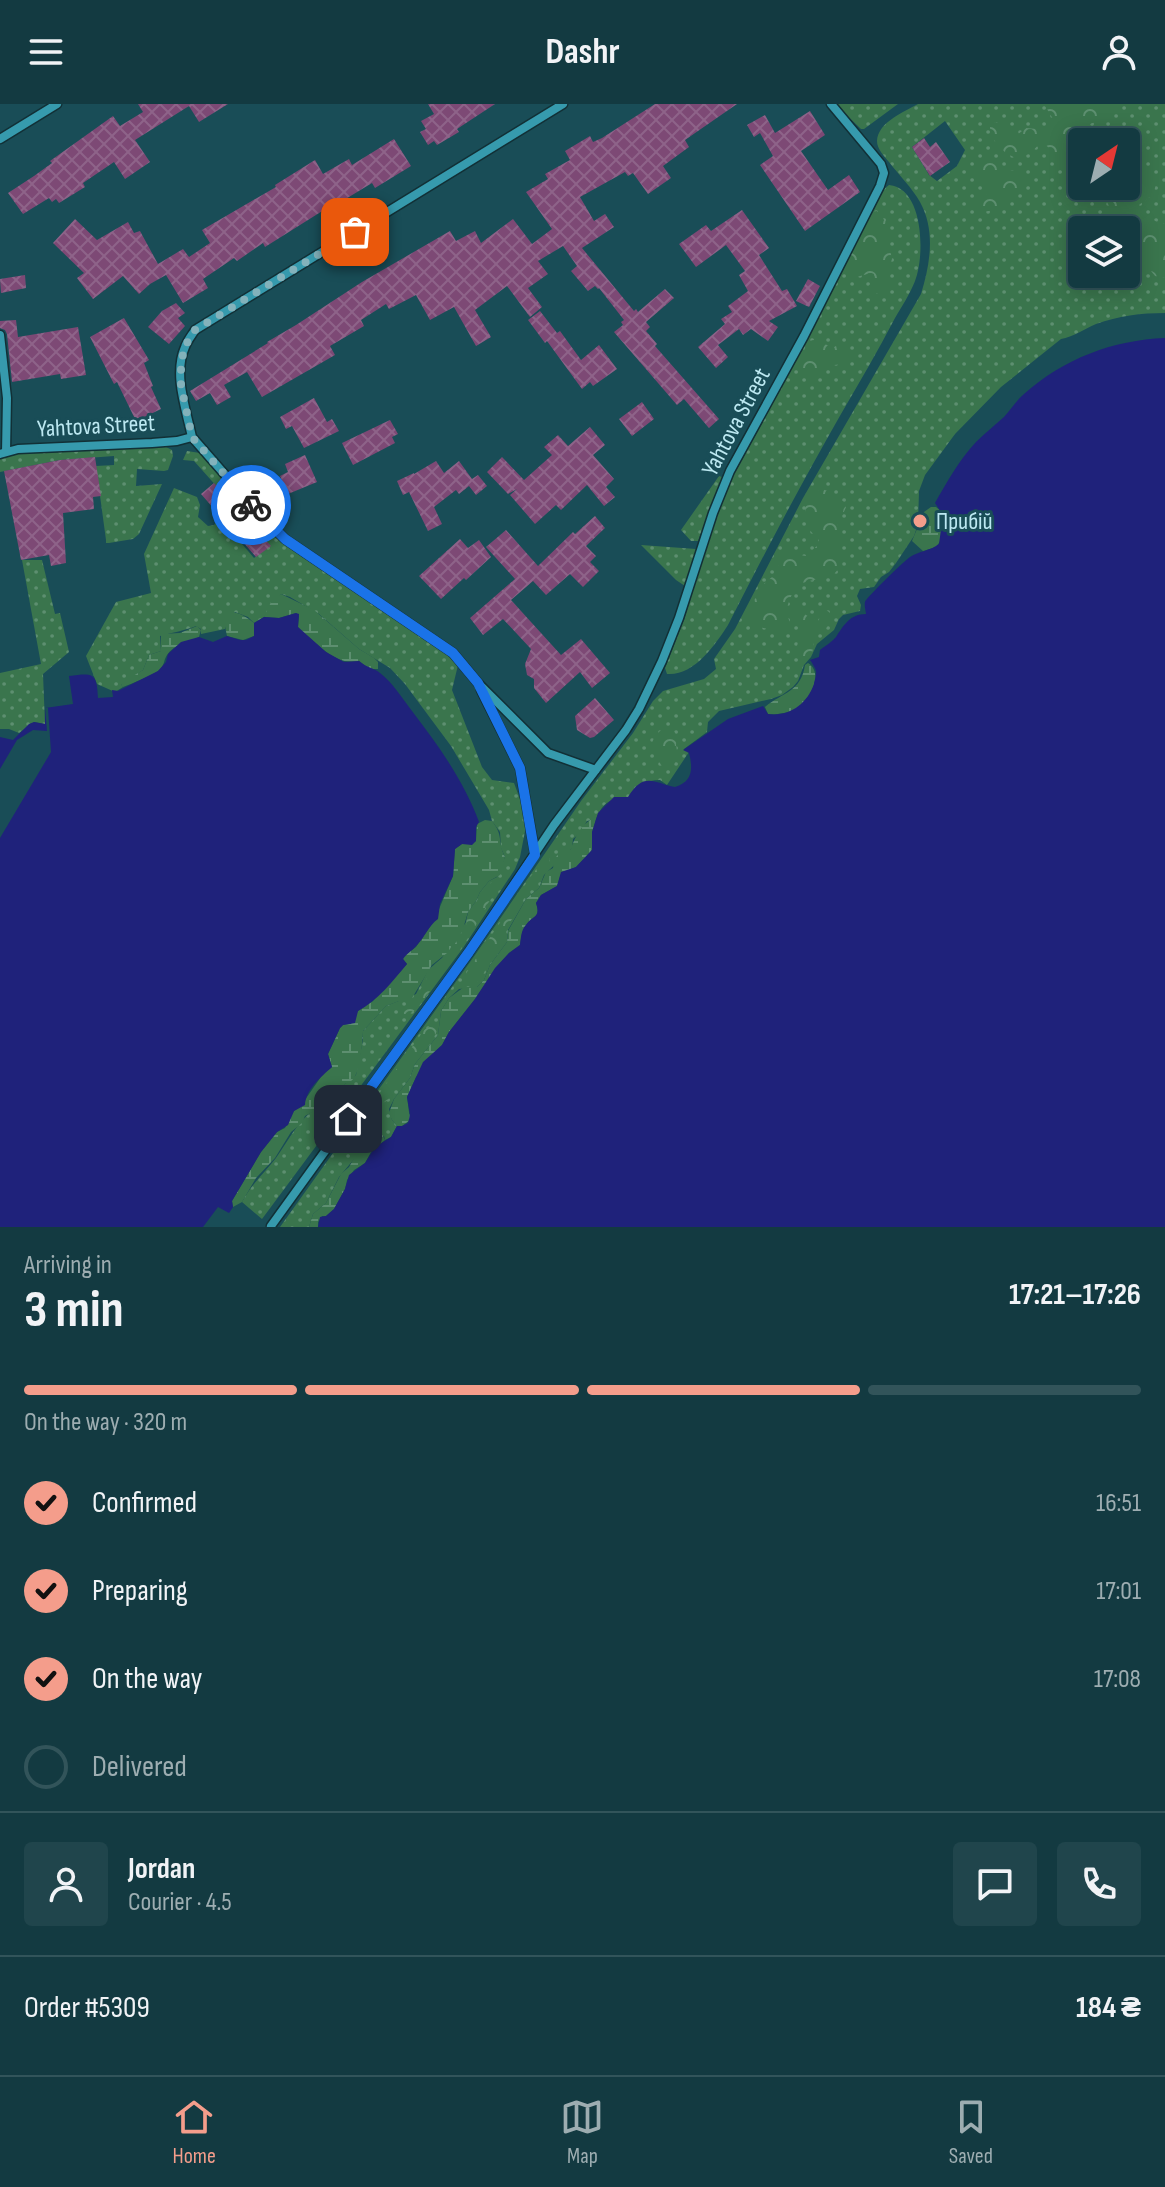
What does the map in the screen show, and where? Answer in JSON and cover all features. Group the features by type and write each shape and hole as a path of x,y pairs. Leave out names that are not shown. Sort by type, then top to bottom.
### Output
{"street":[{"path":"0,139 57,104"},
{"path":"192,437 181,385 181,363 185,346 195,330 563,104"},
{"name":"Yahtova Street","path":"271,1226 469,952 563,812 626,730 654,680 679,618 713,513 735,462 804,336 884,173 881,164 831,104"},
{"path":"0,335 7,398 3,453"},
{"name":"Yahtova Street","path":"3,453 18,449 152,443 192,437 285,539 453,653 478,683 548,753 596,770"},
{"path":"478,683 520,768 535,855"}],"green space":[{"path":"835,104 898,104 861,129"},
{"path":"918,104 1165,104 1165,313 1113,319 1061,339 1001,387 955,434 925,475 919,491 918,524 914,536 889,572 874,587 860,589 857,596 860,611 839,619 834,630 817,644 798,681 782,695 719,711 708,722 707,732 684,749 689,752 667,785 660,780 642,784 629,797 608,802 596,819 587,821 573,839 572,848 544,875 539,888 526,899 508,930 507,942 490,965 484,980 477,987 459,989 449,998 441,1011 438,1035 415,1064 410,1078 389,1109 397,1126 391,1137 368,1140 339,1177 326,1203 313,1214 309,1227 280,1227 653,701 663,691 704,679 716,669 714,659 735,629 803,498 921,294 930,248 925,213 913,192 881,152 877,141 882,128","holes":["945,121 965,150 957,166 937,181 929,175 912,147"]},
{"path":"1044,104 1110,104 1110,112 1103,123 1091,123 1085,128 1068,128 1068,158 1059,163 1051,162 1048,147 1044,144 1016,158 995,142 990,127 995,122 1004,125 1009,138 1013,138 1026,128 1047,130 1053,119"},
{"path":"988,160 1002,170 1021,171 1026,177 1025,182 999,206 980,211 977,203 989,190 976,175 979,166"},
{"path":"1140,171 1149,173 1154,179 1153,194 1139,205 1150,218 1165,224 1165,278 1155,276 1140,253 1140,216 1114,216 1106,200 1140,200"},
{"path":"889,185 901,189 909,198 919,225 920,256 913,286 797,493 728,625 695,665 667,674 665,668 730,482 800,353 868,215"},
{"path":"877,211 889,226 892,259 888,285 885,290 871,296 866,289 873,281 874,274 853,278 843,270 871,212"},
{"path":"813,340 832,348 842,344 848,346 851,354 845,362 811,375 800,369 807,342"},
{"path":"166,447 172,450 173,456 168,470 137,469 136,486 162,484 139,534 133,539 109,543 106,543 96,466 114,465 114,456 60,460 0,472 0,458 18,453"},
{"path":"187,451 205,457 260,522 302,557 438,647 458,665 452,690 482,767 492,780 514,783 526,826 515,869 463,948 262,1219 242,1202 249,1190 306,1117 322,1106 332,1104 345,1084 356,1075 363,1031 386,1006 416,994 428,970 442,958 466,922 468,912 480,892 497,877 505,857 500,832 489,810 451,746 405,684 390,668 359,649 319,614 290,597 281,594 264,617 254,623 235,612 225,623 225,629 201,634 201,629 196,626 160,636 161,651 149,655 143,670 121,685 123,687 115,692 97,684 86,656 116,602 151,593 144,554 174,488 197,497 200,505 198,517 208,526 214,525 220,518 254,558 270,546 194,461 183,460"},
{"path":"719,476 722,477 698,541 691,541 681,530"},
{"path":"821,489 832,492 835,501 843,501 846,507 838,524 839,567 831,576 806,582 796,588 788,605 790,624 785,632 748,625 744,621 746,611 764,584 781,569 776,562 778,556 784,553 806,556 819,544 807,525 805,514 810,495"},
{"path":"931,507 943,513 941,540 936,547 923,551 912,541 924,512"},
{"path":"641,545 696,549 685,586 676,580"},
{"path":"22,560 42,560 55,614 60,613 69,652 43,674 45,724 34,722 19,733 0,729 0,673 41,664"},
{"path":"281,594 314,610 374,658 378,669 370,669 359,661 342,660 328,653 298,627 299,616 296,613 279,618 264,617 271,602"},
{"path":"800,605 806,615 817,621 823,608 832,616 827,627 815,637 812,654 806,659 796,651 798,626 792,612"},
{"path":"228,612 235,612 254,623 254,636 243,640 227,636 223,617"},
{"path":"197,626 201,630 199,637 174,648 158,671 121,686 143,670 149,655 161,651 161,634 180,633"},
{"path":"808,663 813,668 815,681 805,702 791,711 768,714 765,707 800,681"},
{"path":"661,730 673,730 677,736 678,757 674,764 661,765 654,752 653,740"},
{"path":"592,819 596,819 592,850 576,867 561,874 557,886 541,895 536,903 537,914 525,927 520,945 496,968 416,1077 407,1097 410,1120 397,1126 389,1113 394,1099 410,1078 415,1064 438,1035 441,1011 449,998 464,987 477,987 484,980 490,965 507,942 508,931 526,899 539,888 546,872 553,868 556,857 571,849 579,832"},
{"path":"492,821 496,826 505,857 500,875 489,881 480,892 468,912 462,932 447,953 432,965 412,998 386,1006 363,1031 357,1072 345,1084 339,1098 305,1116 275,1158 256,1178 242,1202 233,1207 232,1201 261,1152 277,1132 285,1128 294,1111 332,1067 328,1054 340,1028 351,1024 358,1011 373,1001 407,964 404,956 416,947 434,921 453,876 455,849 476,841 477,824"},
{"path":"547,856 549,863 540,880 529,888 516,915 507,925 504,942 483,975 475,985 465,981 467,972"},
{"path":"494,880 500,885 499,888 463,946 417,1009 404,1014 403,1008 416,997 435,964 460,937 481,892"},
{"path":"432,1025 438,1029 431,1043 413,1063 407,1080 381,1104 377,1098 379,1094 424,1030"},
{"path":"377,1132 385,1140 371,1152 365,1163 354,1170 334,1209 322,1216 318,1227 309,1227 313,1214 326,1203 341,1174 367,1144 370,1134"}],"shaded area":[{"path":"1165,338 1165,1227 318,1227 320,1217 334,1209 349,1175 365,1163 375,1147 391,1137 397,1126 408,1123 407,1097 423,1062 442,1045 495,968 520,945 523,929 537,914 536,903 541,895 557,886 561,872 576,867 592,850 592,832 598,813 614,797 628,797 644,781 675,787 681,785 690,774 691,764 689,753 683,750 728,719 763,706 768,714 783,713 802,703 811,691 816,676 810,660 819,657 820,650 834,639 848,621 866,614 867,599 907,560 939,544 943,515 935,503 970,449 1024,394 1072,361 1108,347"},
{"path":"299,614 298,627 326,652 344,662 359,661 380,673 397,691 441,750 466,792 479,822 476,841 455,849 453,876 440,904 438,919 403,959 407,964 390,984 358,1011 355,1023 340,1028 328,1054 332,1067 311,1089 305,1105 294,1111 288,1125 277,1132 261,1152 232,1201 233,1207 229,1213 218,1207 203,1227 0,1227 0,737 13,740 29,724 45,724 45,708 73,704 69,676 92,676 98,698 113,697 112,690 118,691 158,671 168,654 181,642 199,637 213,642 227,636 246,640 254,636 254,623 264,617 279,618"}],"pier":[{"path":"45,708 48,708 51,752 0,838 0,769 17,740 33,730 47,731"}],"building":[{"path":"138,104 228,104 199,122 189,106 135,140 150,162 125,179 114,162 83,183 85,187 59,203 49,198 23,214 8,193 113,116 120,126 143,112"},
{"path":"428,104 495,104 457,129 459,132 437,145 434,141 428,145 420,132 426,129 421,121 434,114"},
{"path":"655,104 737,104 685,140 689,147 663,166 671,178 648,194 633,173 628,176 625,172 580,197 594,221 605,214 614,227 582,248 634,311 636,309 638,312 665,289 674,298 646,322 650,327 646,331 657,344 655,346 719,419 709,428 684,399 677,405 614,332 623,325 621,322 624,320 599,288 595,286 588,291 571,271 577,266 563,246 538,261 548,274 528,288 542,307 530,317 507,286 475,310 491,337 476,346 454,307 430,320 416,295 389,309 386,304 361,320 364,326 330,346 335,355 262,397 247,372 224,385 231,397 217,405 210,393 196,401 190,391 362,282 450,231 456,241 475,231 481,243 513,219 532,244 552,229 526,192 548,179 545,174 570,160 565,151 590,136 593,142 602,138"},
{"path":"810,111 825,135 801,151 828,190 849,175 860,192 805,231 760,165 773,156 760,133 754,137 747,125 765,115 775,133"},
{"path":"924,138 930,147 936,142 950,162 930,176 912,147"},
{"path":"394,139 411,166 375,188 372,183 343,198 265,247 263,243 237,261 234,258 203,279 208,288 183,303 166,275 139,294 123,276 93,299 77,278 84,273 53,243 75,219 97,240 128,222 134,233 140,231 158,264 183,249 189,257 210,243 202,230 276,187 315,160 323,174 349,159 352,165"},
{"path":"742,210 769,248 759,255 782,291 787,289 797,306 769,321 778,327 768,341 751,329 743,335 739,329 718,345 728,357 716,368 698,347 725,324 721,319 732,312 728,306 748,291 739,275 745,271 726,245 696,267 679,244 706,225 711,231"},
{"path":"25,275 26,288 1,293 0,279"},
{"path":"808,279 820,286 809,307 796,301"},
{"path":"176,303 185,313 178,318 185,326 169,344 148,327 162,311"},
{"path":"540,311 557,333 560,331 581,360 599,345 617,369 593,386 590,382 582,389 528,320"},
{"path":"124,318 149,360 144,363 161,409 136,421 90,337"},
{"path":"16,320 18,337 78,327 86,375 61,379 60,374 12,382 7,334 0,328 0,321"},
{"path":"314,398 327,422 332,419 339,431 304,448 292,426 286,429 280,417"},
{"path":"642,402 654,419 632,436 619,419"},
{"path":"390,420 398,434 392,437 395,443 353,465 342,443"},
{"path":"590,427 605,445 593,455 614,479 606,487 615,497 604,506 587,485 561,510 556,505 535,524 510,495 517,489 508,494 487,472 502,457 524,480 552,455 544,447 558,435 568,446"},
{"path":"305,455 317,482 288,494 280,476 288,472 285,464"},
{"path":"95,457 101,496 93,497 94,509 63,513 66,563 51,566 49,555 21,560 4,471"},
{"path":"436,461 444,473 459,461 472,479 478,475 487,486 476,495 469,486 459,494 456,490 434,507 442,524 428,531 409,492 403,495 397,481"},
{"path":"214,483 271,546 256,557 201,494"},
{"path":"595,516 605,528 586,546 596,556 590,562 599,571 583,587 570,574 546,595 533,581 511,600 561,655 581,639 610,673 592,688 580,672 546,703 534,688 534,679 527,675 525,664 531,649 503,619 483,635 470,618 515,579 486,547 506,530 538,566 573,532 575,534"},
{"path":"460,539 468,548 479,540 491,557 441,599 419,576"},
{"path":"595,698 614,720 590,738 577,730 575,716"}],"way so far":[{"path":"251,505 192,437 181,385 185,346 195,330 355,232"}],"place":[{"name":"Прибій","path":"920,521"}],"route":[{"path":"251,505 285,539 453,653 478,683 520,768 535,855 348,1119"}]}
